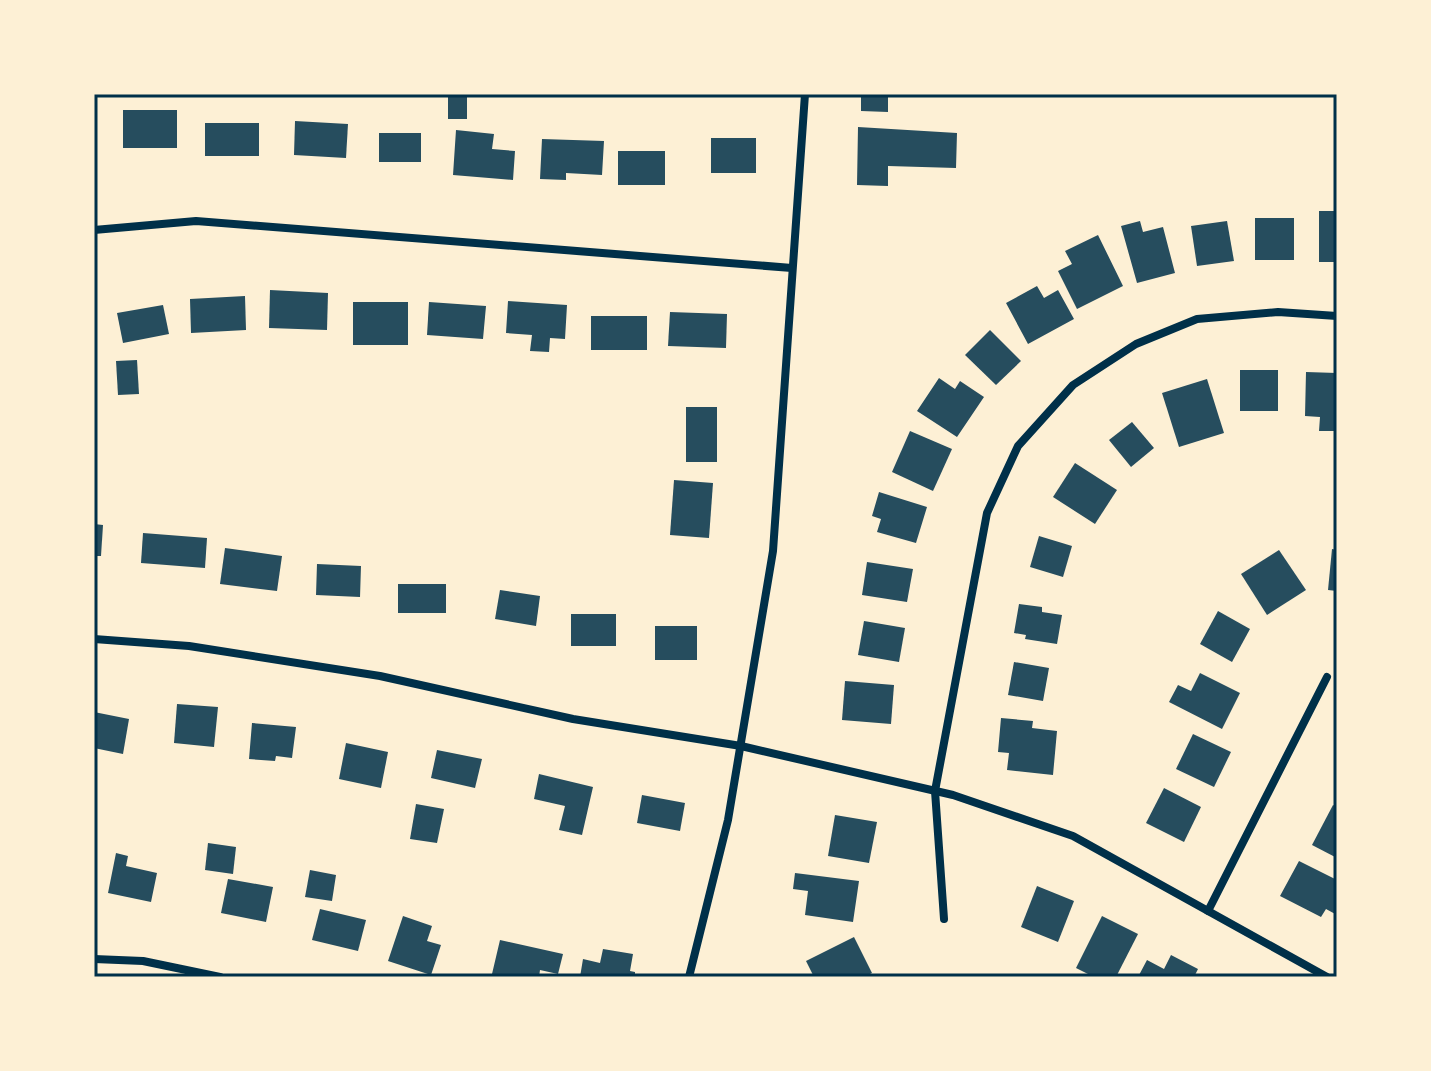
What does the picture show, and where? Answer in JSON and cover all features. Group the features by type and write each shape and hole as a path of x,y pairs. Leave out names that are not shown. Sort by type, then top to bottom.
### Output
{"street":[{"path":"689,977 728,820 773,551 805,94"},
{"path":"94,230 196,221 792,268"},
{"path":"944,919 935,791 987,513 1018,446 1073,385 1136,344 1197,319 1278,312 1337,316"},
{"path":"94,639 189,646 380,676 573,719 741,746 935,791 1073,836 1327,977"},
{"path":"1208,911 1327,677"},
{"path":"94,959 143,961 220,977"}],"building":[{"path":"448,94 467,94 467,119 448,119"},
{"path":"861,94 888,94 888,112 861,111"},
{"path":"123,110 177,110 177,148 123,148"},
{"path":"295,121 348,124 346,158 294,155"},
{"path":"205,123 259,123 259,156 205,156"},
{"path":"858,127 957,133 956,168 888,166 888,186 857,185"},
{"path":"456,130 494,134 492,149 515,151 513,180 453,175"},
{"path":"379,133 421,133 421,162 379,162"},
{"path":"711,138 756,138 756,173 711,173"},
{"path":"542,139 604,141 602,175 566,173 566,180 540,179"},
{"path":"618,151 665,151 665,185 618,185"},
{"path":"1319,211 1337,211 1337,262 1319,262"},
{"path":"1255,218 1294,218 1294,260 1255,260"},
{"path":"1140,221 1143,232 1163,227 1175,273 1137,283 1121,226"},
{"path":"1227,221 1234,261 1197,266 1191,226"},
{"path":"1098,235 1123,286 1077,309 1058,271 1072,264 1065,251"},
{"path":"1037,286 1044,298 1058,290 1074,319 1028,344 1006,303"},
{"path":"270,290 328,293 327,330 269,328"},
{"path":"245,296 246,330 191,333 190,299"},
{"path":"508,301 567,305 565,339 550,338 549,352 530,351 532,335 506,333"},
{"path":"353,302 408,302 408,345 353,345"},
{"path":"429,302 486,306 483,339 427,335"},
{"path":"163,305 169,334 123,343 117,313"},
{"path":"670,312 727,314 726,348 668,346"},
{"path":"591,316 647,316 647,350 591,350"},
{"path":"990,330 1021,361 996,385 965,355"},
{"path":"137,360 139,394 118,395 116,361"},
{"path":"1240,370 1278,370 1278,411 1240,411"},
{"path":"1306,372 1337,373 1337,431 1319,431 1320,417 1305,416"},
{"path":"939,378 955,389 960,381 984,397 957,437 917,411"},
{"path":"1207,379 1224,433 1179,447 1162,393"},
{"path":"686,407 717,407 717,462 686,462"},
{"path":"1132,422 1154,448 1131,467 1109,440"},
{"path":"910,431 952,449 933,491 892,472"},
{"path":"1075,463 1117,490 1095,524 1053,497"},
{"path":"674,480 713,483 709,538 670,535"},
{"path":"879,492 927,507 916,543 877,532 881,519 872,516"},
{"path":"94,524 103,525 101,556 94,556"},
{"path":"143,533 207,538 205,568 141,563"},
{"path":"1039,536 1072,546 1063,577 1030,567"},
{"path":"225,548 282,556 277,591 220,584"},
{"path":"1332,549 1337,550 1337,591 1328,590"},
{"path":"1279,550 1306,590 1267,615 1241,574"},
{"path":"867,562 913,569 907,602 862,595"},
{"path":"317,564 361,566 360,597 316,595"},
{"path":"398,584 446,584 446,613 398,613"},
{"path":"500,590 540,596 536,626 495,619"},
{"path":"1019,604 1042,607 1042,612 1062,615 1057,644 1025,639 1026,635 1014,633"},
{"path":"1218,611 1250,629 1232,662 1200,644"},
{"path":"571,614 616,614 616,646 571,646"},
{"path":"864,621 905,628 899,662 858,655"},
{"path":"655,626 697,626 697,660 655,660"},
{"path":"1014,662 1049,668 1043,701 1008,695"},
{"path":"1200,673 1240,693 1222,729 1169,702 1178,685 1191,691"},
{"path":"845,681 894,685 891,724 842,720"},
{"path":"177,704 218,707 214,747 174,743"},
{"path":"94,712 129,719 123,754 94,748"},
{"path":"1001,718 1033,721 1032,728 1057,731 1053,775 1007,770 1009,753 998,752"},
{"path":"252,723 296,727 292,758 276,756 275,761 249,759"},
{"path":"1193,734 1231,752 1214,787 1176,769"},
{"path":"346,743 388,752 381,788 339,779"},
{"path":"437,750 482,759 475,788 431,778"},
{"path":"539,774 593,787 582,835 559,830 565,806 534,799"},
{"path":"1164,788 1201,807 1184,842 1146,823"},
{"path":"642,795 685,803 680,831 637,823"},
{"path":"416,804 444,809 437,843 410,839"},
{"path":"1333,805 1337,807 1337,858 1312,845"},
{"path":"835,815 877,822 869,863 828,856"},
{"path":"208,843 236,847 233,874 205,870"},
{"path":"116,853 128,856 126,866 157,873 151,902 108,893"},
{"path":"1299,861 1337,880 1337,915 1326,909 1321,917 1280,896"},
{"path":"310,870 336,875 332,901 305,897"},
{"path":"795,873 859,881 853,922 805,915 808,891 793,889"},
{"path":"228,879 273,887 266,922 221,913"},
{"path":"1037,886 1074,901 1058,942 1021,927"},
{"path":"320,909 366,920 358,951 312,940"},
{"path":"403,916 432,926 427,941 441,945 431,975 388,961"},
{"path":"1102,916 1138,934 1116,977 1094,977 1076,968"},
{"path":"854,937 872,973 864,977 814,977 806,961"},
{"path":"500,940 563,954 558,974 540,970 539,977 492,974"},
{"path":"603,949 633,954 630,971 635,972 635,977 580,977 583,959 600,963"},
{"path":"1171,955 1198,969 1194,977 1138,977 1147,960 1164,969"}]}
